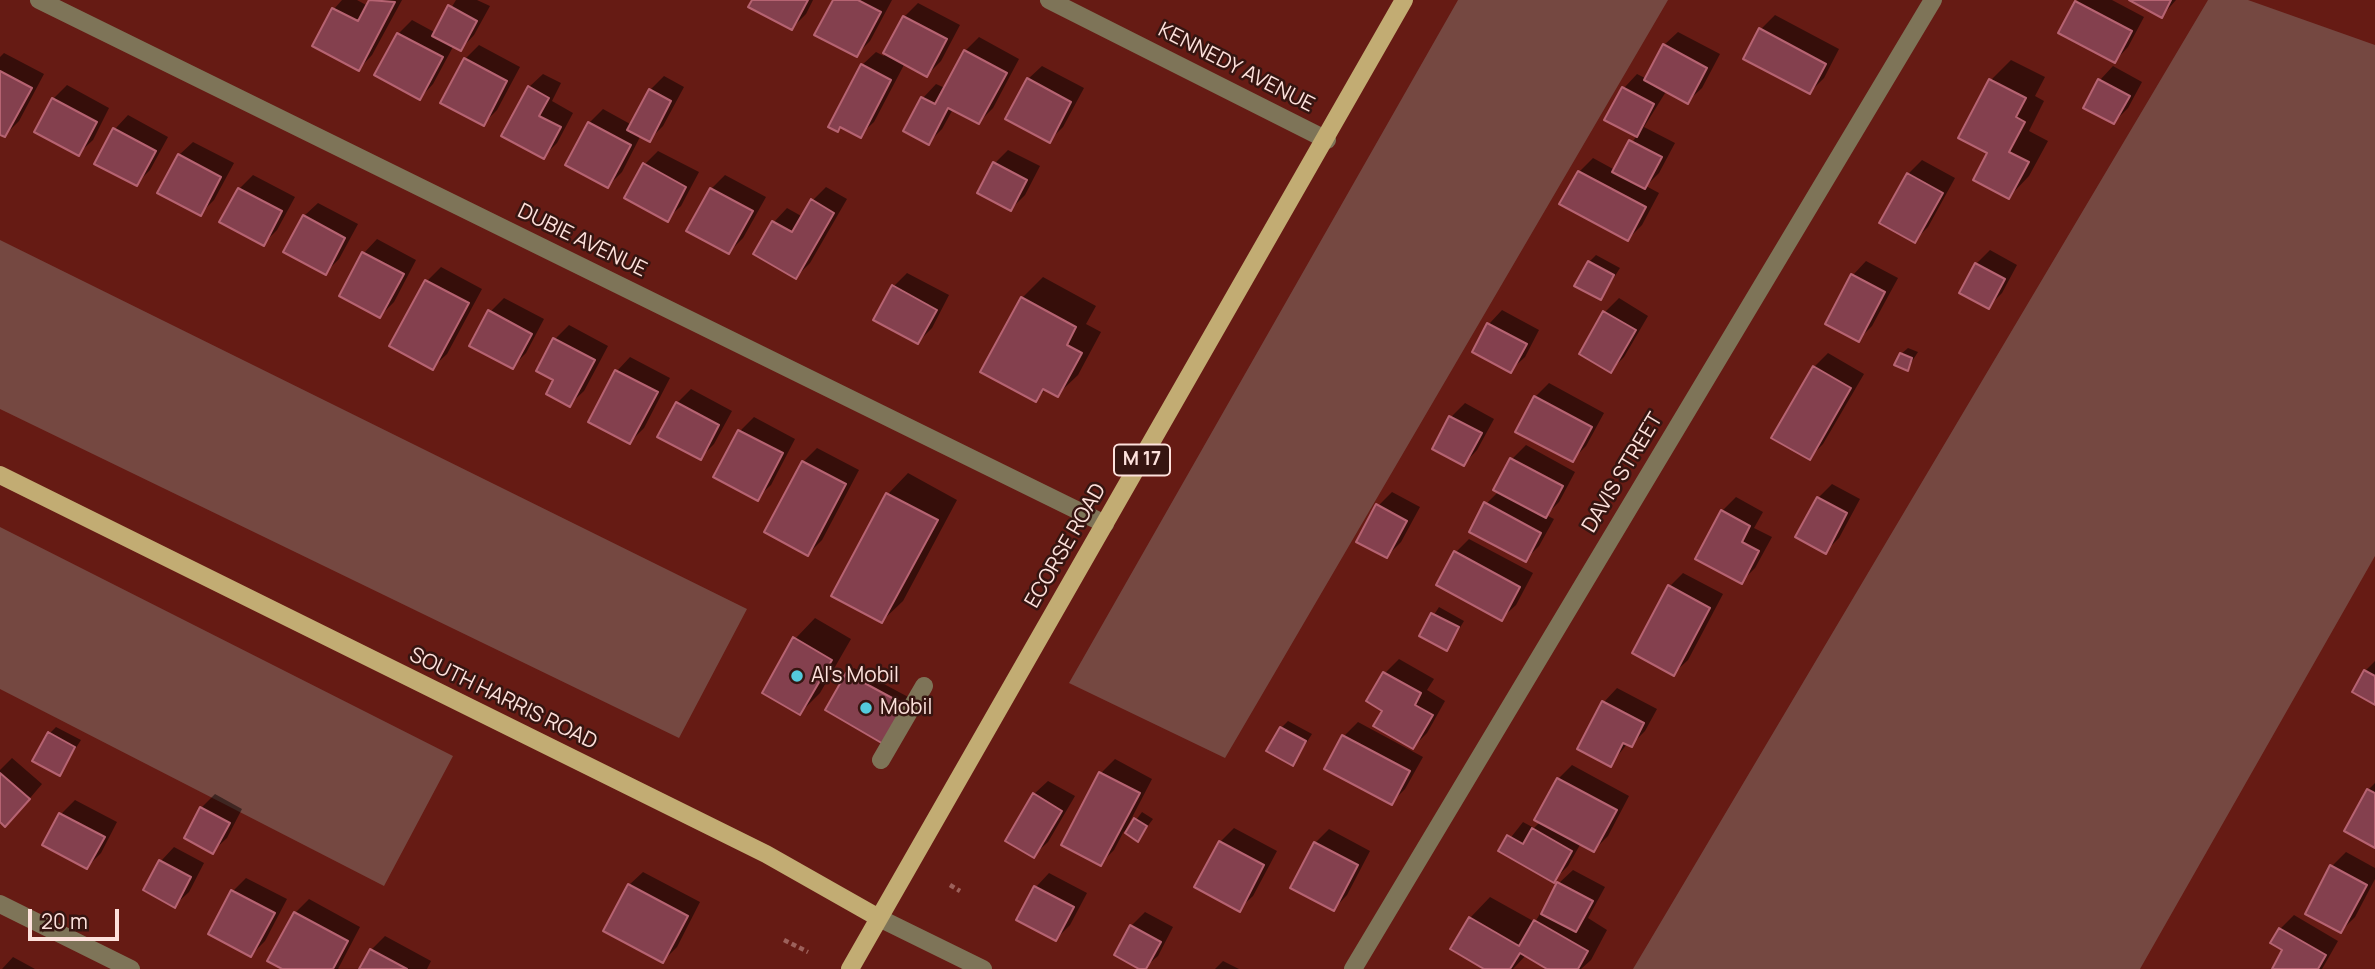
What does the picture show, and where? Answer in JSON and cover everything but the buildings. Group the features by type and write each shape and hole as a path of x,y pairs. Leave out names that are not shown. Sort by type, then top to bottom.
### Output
{"main road":[{"name":"ECORSE ROAD","path":"850,969 1327,140 1404,0"},
{"name":"SOUTH HARRIS ROAD","path":"0,475 766,854 879,918"}],"street":[{"name":"DUBIE AVENUE","path":"38,0 1105,524"},
{"name":"KENNEDY AVENUE","path":"1049,0 1327,140"},
{"name":"DAVIS STREET","path":"1353,969 1933,0"},
{"path":"881,760 924,686"},
{"path":"0,904 131,969"},
{"name":"SOUTH HARRIS ROAD","path":"879,918 983,969"}],"path":[{"path":"950,885 960,891"},
{"path":"784,940 807,952"}],"shaded area":[{"path":"1458,0 1668,0 1225,758 1069,683"},
{"path":"2208,0 2248,0 2375,45 2375,556 2140,969 1633,969"},
{"path":"0,240 747,609 679,738 0,409"},
{"path":"0,527 453,756 384,886 0,689"}],"place":[{"name":"Al's Mobil","path":"797,676"},
{"name":"Mobil","path":"866,708"}]}
